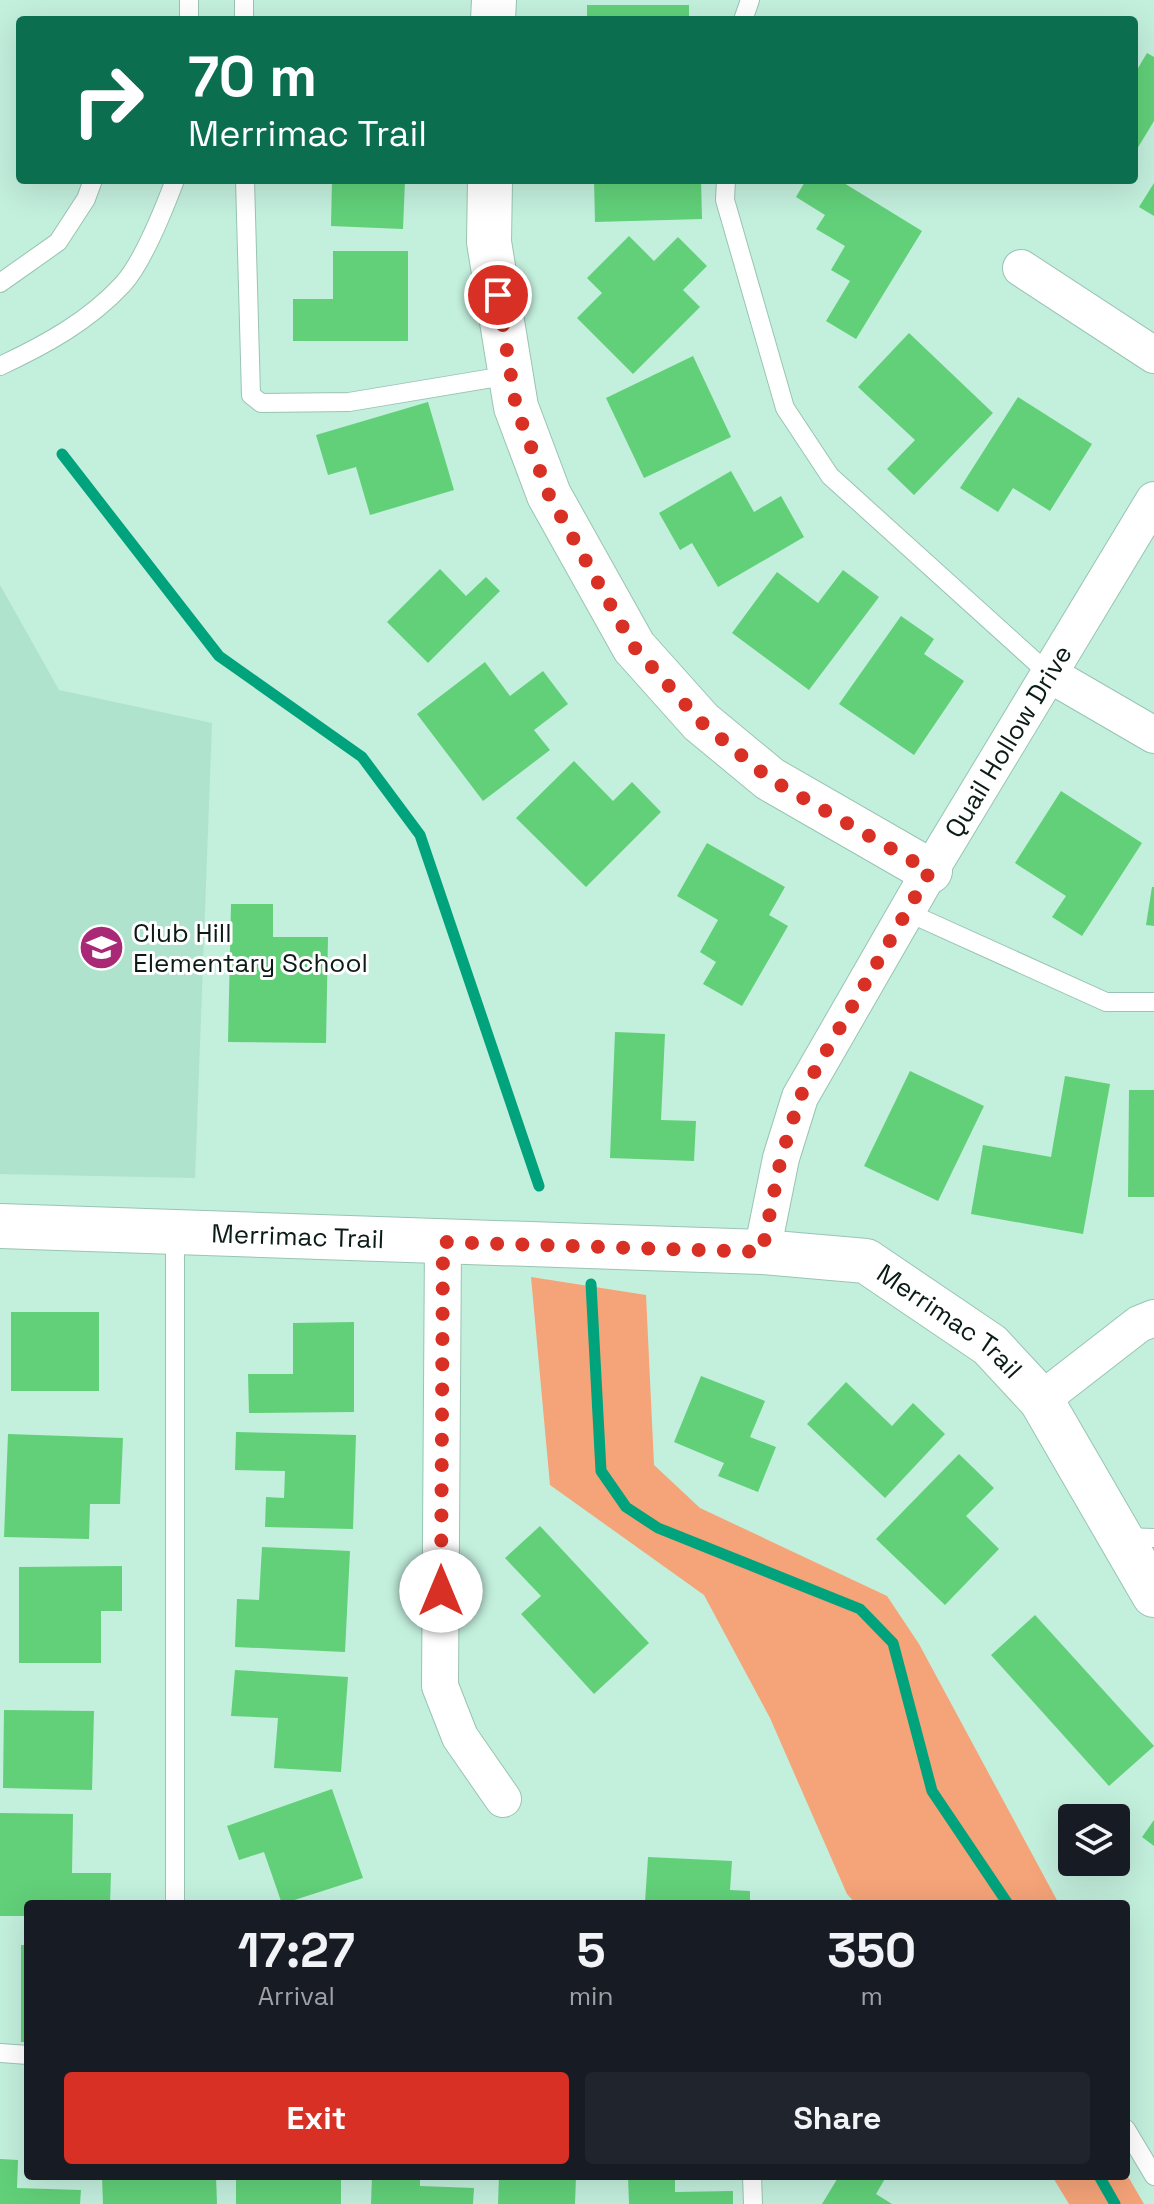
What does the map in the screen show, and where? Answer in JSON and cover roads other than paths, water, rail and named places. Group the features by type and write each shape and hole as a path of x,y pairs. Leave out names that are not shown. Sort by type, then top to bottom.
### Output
{"street":[{"path":"490,184 489,242 516,407 549,495 634,647 701,722 770,779 930,871"},
{"path":"1021,268 1154,355"},
{"name":"Quail Hollow Drive","path":"762,1252 781,1158 800,1097 930,871 1154,500"},
{"path":"1049,674 1154,735"},
{"name":"Merrimac Trail","path":"0,1226 762,1252 866,1261 990,1345 1041,1400 1137,1538 1154,1595"},
{"path":"443,1242 440,1686 460,1737 503,1799"},
{"path":"1041,1400 1139,1324 1154,1318"}],"lane":[{"path":"0,283 58,242 86,199 92,184"},
{"path":"0,366 39,348 81,321 124,283 157,225 173,184"},
{"path":"245,184 251,395 261,403 349,402 511,375"},
{"path":"726,184 725,200 785,408 830,476 1049,674"},
{"path":"907,912 1106,1002 1154,1002"},
{"path":"175,1231 175,1900"},
{"path":"0,2053 24,2055"},
{"path":"1130,2136 1154,2176"},
{"path":"752,2180 753,2204"}],"waterway":[{"path":"62,454 219,656 362,757 420,835 539,1186"},
{"path":"591,1284 601,1471 626,1507 658,1528 860,1609 893,1643 932,1791 1005,1900"},
{"path":"1101,2180 1115,2204"}],"place":[{"name":"Club Hill Elementary School","path":"102,948"}]}
